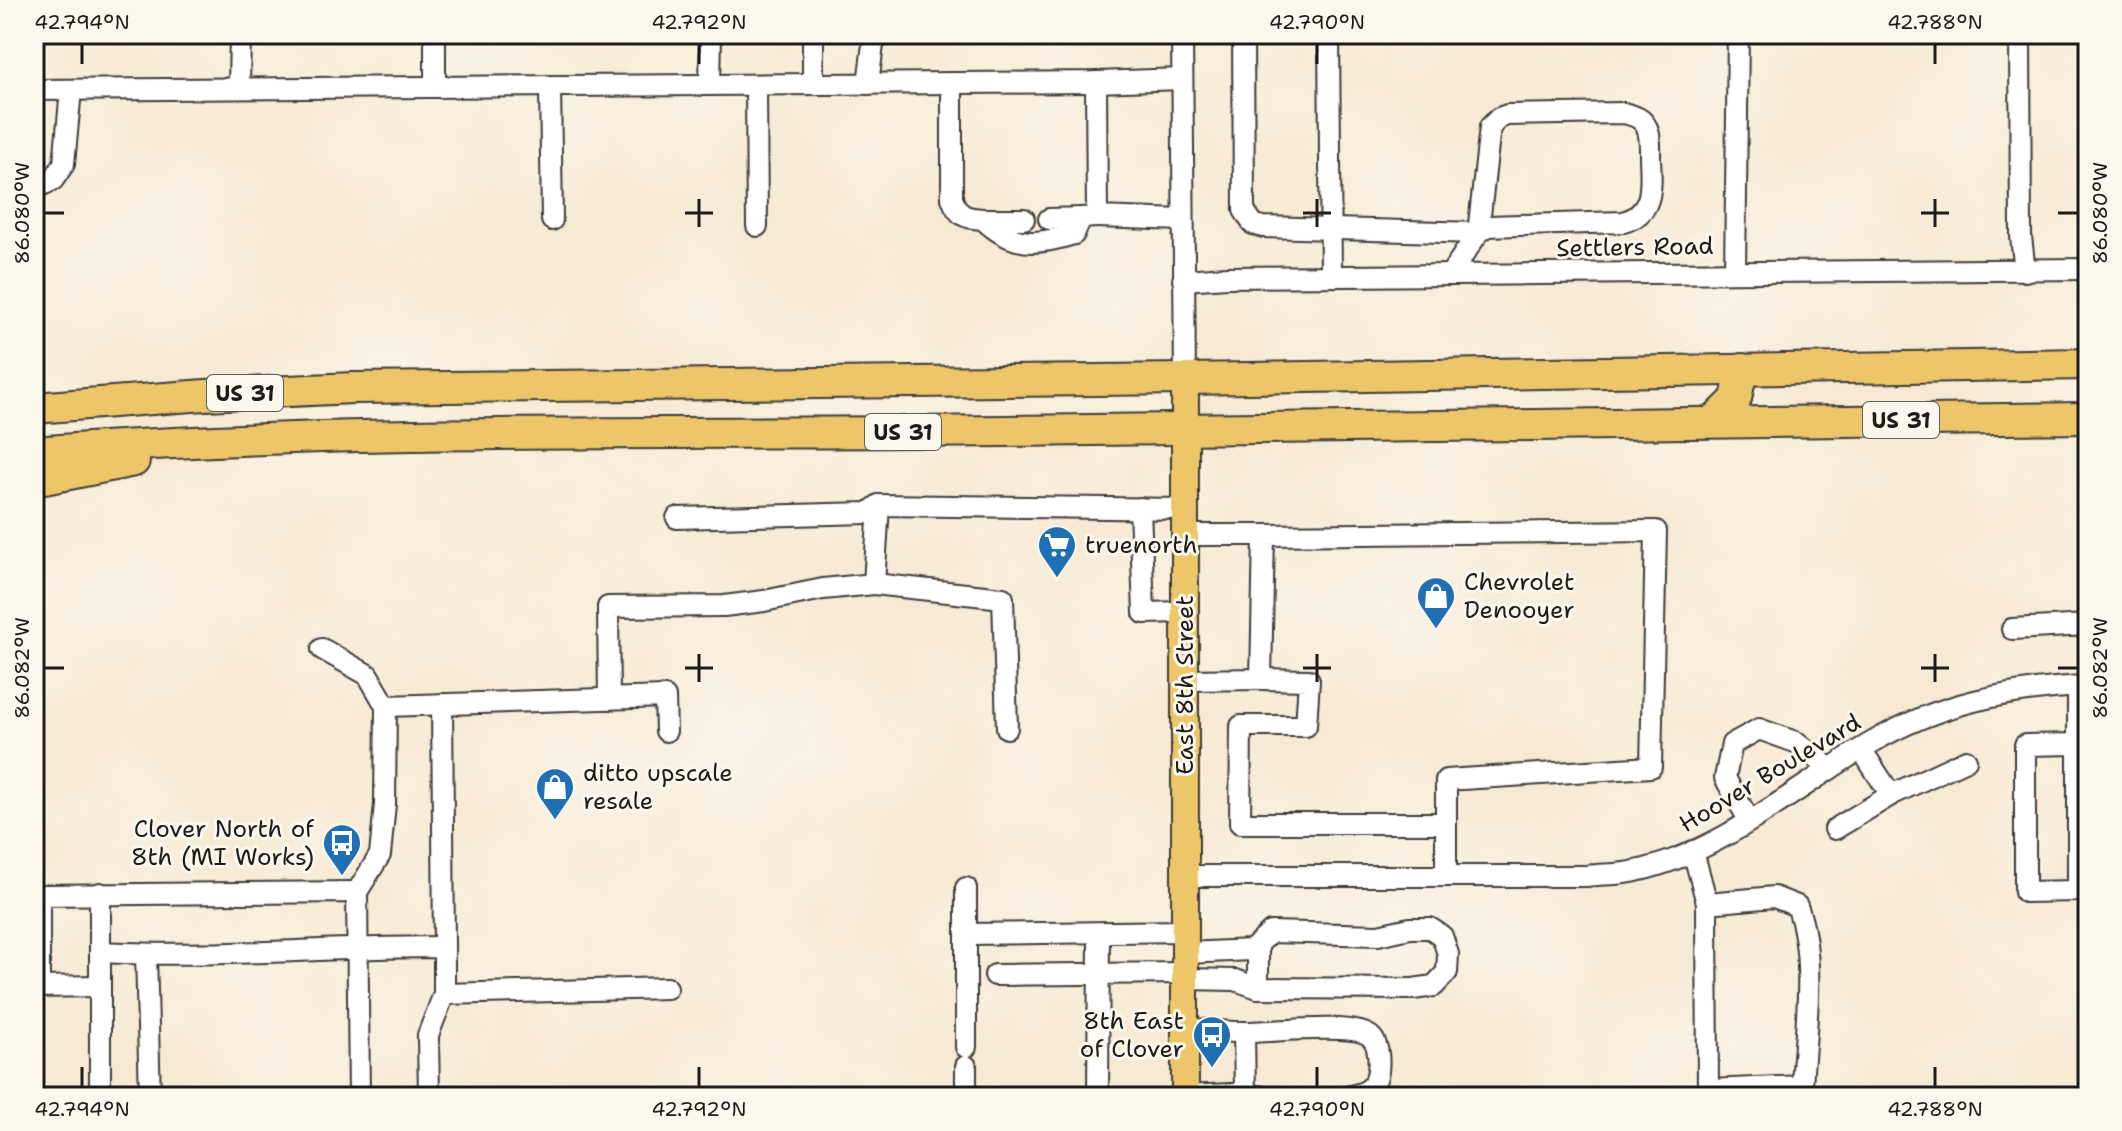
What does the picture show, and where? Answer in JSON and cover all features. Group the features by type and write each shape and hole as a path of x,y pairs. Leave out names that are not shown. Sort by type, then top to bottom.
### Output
{"highway":[{"name":"US 31","path":"34,408 137,399 337,389 2088,364"},
{"path":"1713,422 1736,399 1742,369"},
{"path":"621,434 621,408 628,399 836,396 890,380"},
{"path":"34,389 137,399"},
{"name":"US 31","path":"34,452 246,440 2088,418"},
{"path":"34,481 246,440"}],"main road":[{"name":"East 8th Street","path":"1185,379 1185,1096"}],"street":[{"path":"239,88 240,34"},
{"path":"435,34 435,87"},
{"path":"710,85 711,34"},
{"path":"813,34 813,84"},
{"path":"868,84 873,44 881,34"},
{"name":"East 8th Street","path":"1182,34 1185,379"},
{"path":"1243,34 1244,210 1253,224 1330,231 1478,233"},
{"path":"1329,34 1331,276"},
{"path":"1735,272 1738,34"},
{"path":"2020,34 2021,237 2025,271"},
{"path":"34,90 1182,79"},
{"path":"983,219 1011,240 1028,242 1055,240 1074,234 1089,218 1096,82"},
{"path":"952,83 952,198 956,210 965,218 1024,219"},
{"path":"756,85 757,226"},
{"path":"550,86 552,220"},
{"path":"34,189 53,180 64,164 71,90"},
{"path":"1450,275 1478,233 1488,226 1633,220 1647,205 1651,192 1649,135 1645,124 1637,116 1624,113 1507,115 1499,118 1490,127 1478,233"},
{"path":"1049,219 1183,220"},
{"name":"Settlers Road","path":"1183,280 2088,269"},
{"path":"874,584 879,505"},
{"path":"677,518 868,513 879,505 1140,508 1185,522 1264,535 1656,531 1651,767 1446,780 1446,876"},
{"path":"1140,508 1144,613 1185,612"},
{"path":"1261,679 1264,535"},
{"path":"609,699 608,607 724,606 823,589 874,584 1003,598 1007,728"},
{"path":"2012,629 2088,625"},
{"path":"322,649 368,675 386,706 385,804 380,855 357,892 359,1097"},
{"path":"1185,680 1309,680 1306,726 1241,726 1240,823 1446,823"},
{"path":"2078,744 2025,745 2025,892 2078,891 2078,744 2083,687"},
{"name":"Hoover Boulevard","path":"1185,876 1587,876 1635,872 1693,851 1749,820 1861,749 1917,720 1973,700 2034,688 2083,687"},
{"path":"386,706 665,697 666,731"},
{"path":"429,1097 428,1035 444,994 442,704"},
{"path":"1749,820 1725,778 1732,744 1759,729 1798,743 1830,769"},
{"path":"1861,749 1891,795"},
{"path":"1835,829 1891,795 1966,760"},
{"path":"1693,851 1707,903 1708,1090 1802,1086 1808,976 1806,928 1797,906 1774,897 1707,903"},
{"path":"966,888 966,1097"},
{"path":"100,986 36,987 39,895 357,892"},
{"path":"100,893 100,1097"},
{"path":"966,934 1099,933 1185,959 1258,988 1413,989 1434,986 1447,972 1448,954 1442,936 1430,928 1410,928 1378,935 1271,932 1252,950 1185,959 1099,974 995,975"},
{"path":"1098,1097 1099,933"},
{"path":"1258,944 1258,988"},
{"path":"100,952 146,955 444,947"},
{"path":"146,955 150,1097"},
{"path":"444,994 667,988"},
{"path":"1185,1028 1244,1032 1337,1029 1364,1033 1371,1037 1377,1054 1375,1082 1370,1089 1346,1097"},
{"path":"1185,1096 1256,1096 1244,1032"}],"place":[{"name":"truenorth","path":"1057,579"},
{"name":"Chevrolet Denooyer","path":"1436,630"},
{"name":"ditto upscale resale","path":"555,821"},
{"name":"Clover North of 8th (MI Works)","path":"342,877"},
{"name":"8th East of Clover","path":"1212,1069"}]}
